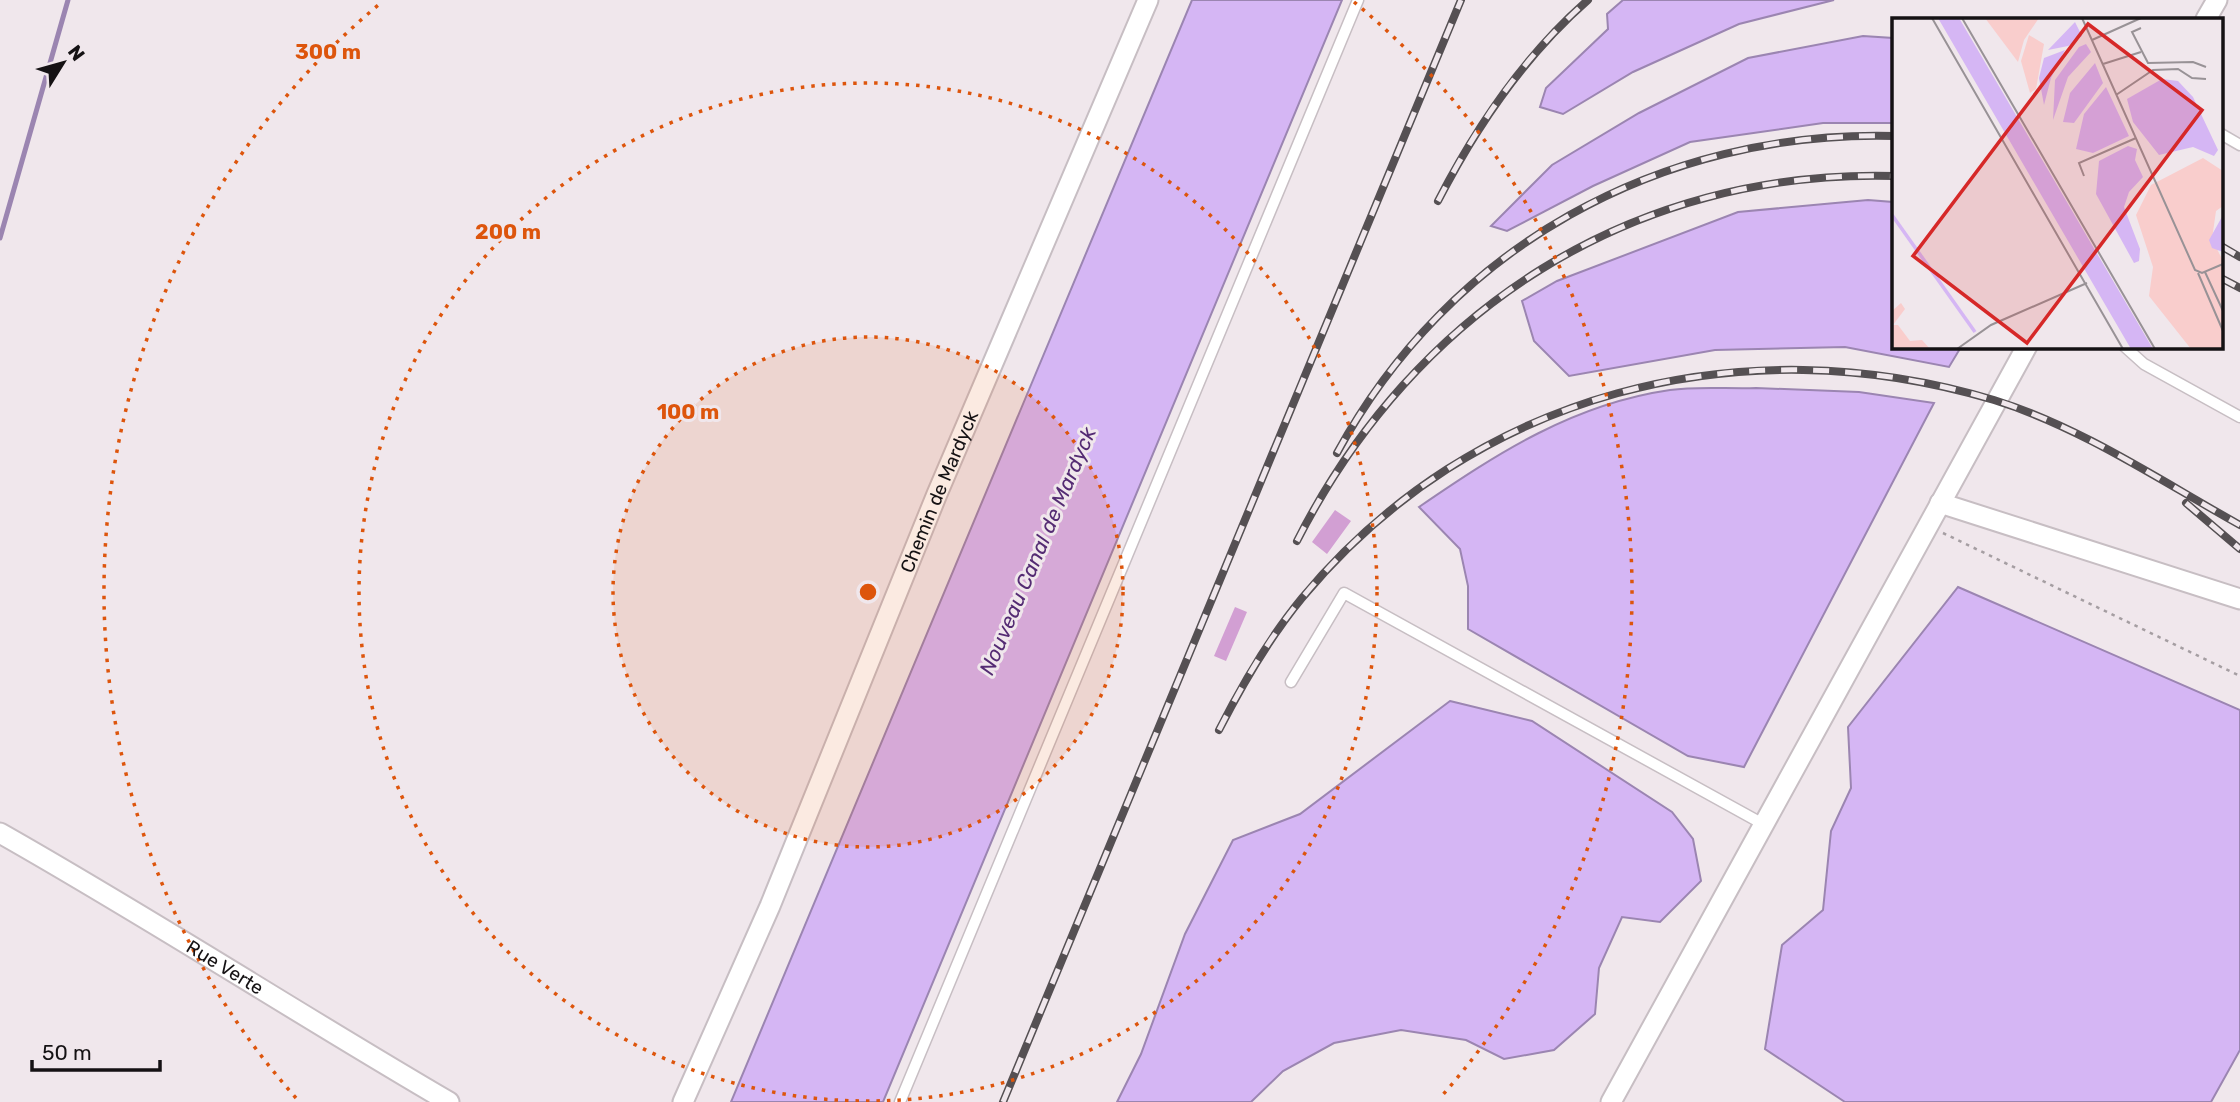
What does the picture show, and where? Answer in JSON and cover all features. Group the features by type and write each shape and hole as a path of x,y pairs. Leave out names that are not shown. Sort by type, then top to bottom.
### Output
{"street":[{"name":"Chemin de Mardyck","path":"683,1102 770,906 937,494 1148,0"},
{"path":"2207,18 2217,0"},
{"path":"1611,1102 2026,348"},
{"path":"1940,503 2240,599"},
{"name":"Rue Verte","path":"0,833 127,906 329,1032 449,1102"}],"lane":[{"path":"900,1102 1359,0"},
{"path":"2222,135 2240,145"},
{"path":"2126,348 2144,364 2240,417"},
{"path":"1291,682 1344,593 1763,824"}],"path":[{"path":"1927,526 2240,676"}],"water":[{"name":"Nouveau Canal de Mardyck","path":"1192,0 1342,0 883,1102 731,1102"},
{"path":"1623,0 1834,0 1739,24 1633,72 1563,114 1540,107 1546,88 1608,29 1607,14"},
{"path":"1863,36 1892,38 1892,123 1823,123 1690,142 1593,186 1507,231 1491,226 1552,165 1639,113 1748,58"},
{"path":"1868,200 1892,202 1892,348 1960,348 1949,367 1845,347 1715,350 1569,376 1534,341 1522,301 1557,281 1738,212"},
{"path":"1756,388 1859,392 1934,403 1744,767 1688,756 1468,629 1468,586 1460,549 1419,507 1538,433 1601,407 1670,390"},
{"path":"1958,587 2240,710 2240,1050 2211,1102 1845,1102 1765,1049 1782,945 1823,910 1831,831 1851,788 1848,727"},
{"path":"1450,701 1532,721 1672,812 1693,839 1701,881 1660,922 1622,917 1599,968 1595,1014 1554,1050 1504,1059 1466,1040 1401,1030 1334,1043 1283,1071 1251,1102 1117,1102 1141,1054 1185,934 1233,840 1300,814"}],"building":[{"path":"1335,510 1351,521 1327,554 1312,542"},
{"path":"1235,607 1247,612 1226,661 1214,656"}],"waterway":[{"path":"0,238 68,0"}],"railway":[{"path":"1003,1102 1461,0"},
{"path":"1438,201 1469,145 1504,93 1543,44 1588,0"},
{"path":"1337,453 1383,380 1438,316 1501,261 1570,215 1644,179 1724,154 1807,139 1892,136"},
{"path":"1297,541 1345,459 1403,386 1468,322 1541,269 1621,228 1707,198 1798,180 1892,176"},
{"path":"2222,247 2240,257"},
{"path":"2222,279 2240,288"},
{"path":"1219,730 1237,695 1278,629 1302,598 1370,527 1447,469 1529,425 1617,393 1709,375 1803,370 1899,378 1994,400 2026,411 2120,456 2240,525"},
{"path":"2186,503 2240,549"}]}
